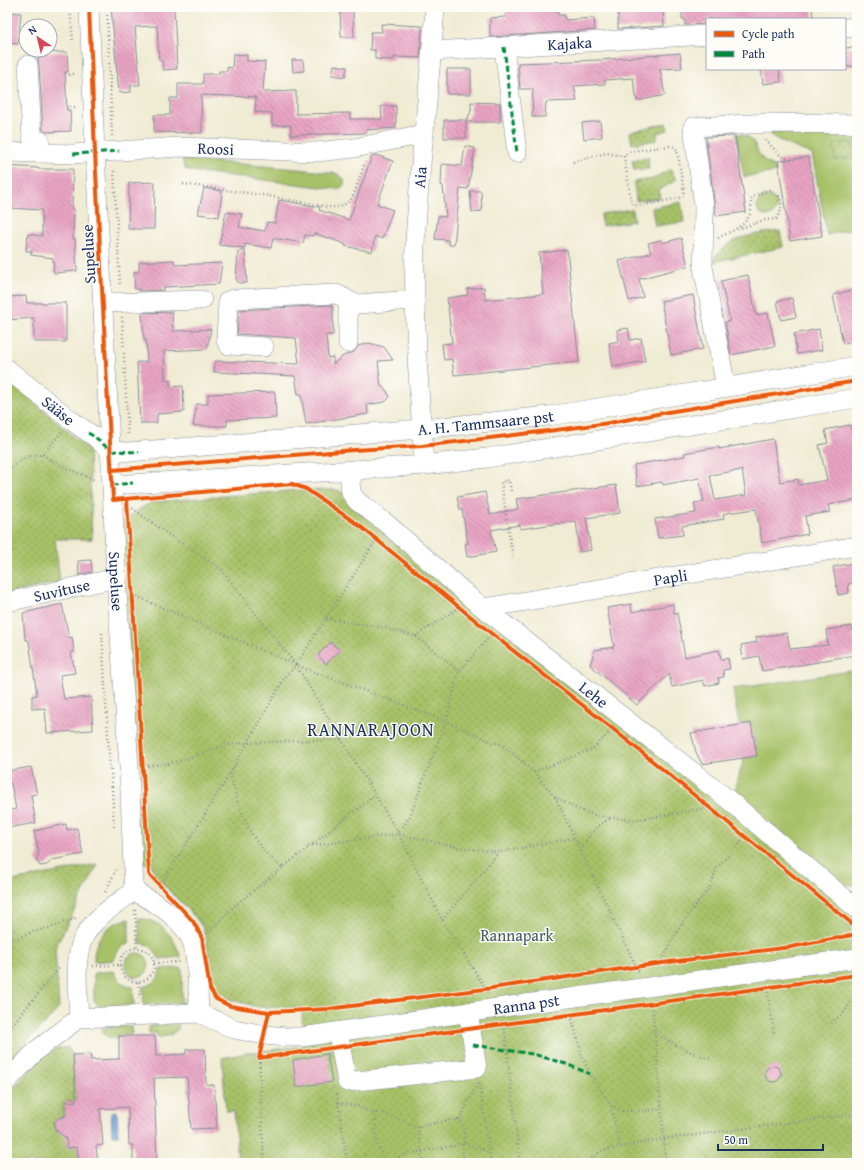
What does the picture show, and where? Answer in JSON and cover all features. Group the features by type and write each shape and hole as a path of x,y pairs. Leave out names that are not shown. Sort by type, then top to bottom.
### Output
{"street":[{"name":"Supeluse","path":"89,7 107,141 112,303 111,451 116,578 139,766 134,891"},
{"name":"Aia","path":"424,465 414,300 415,244 432,51 434,7"},
{"path":"846,28 857,27"},
{"name":"Kajaka","path":"432,51 706,35"},
{"path":"504,47 517,153"},
{"path":"28,65 32,138 40,141 39,153"},
{"path":"726,387 703,267 704,206 693,128 769,123 857,124"},
{"name":"Roosi","path":"7,152 73,154 107,141 180,147 317,152 354,148 424,134"},
{"path":"264,347 229,345 226,340 228,302 233,300 336,294 342,296 348,302 357,304 414,300"},
{"path":"112,303 202,300"},
{"path":"348,302 348,344"},
{"name":"A. H. Tammsaare pst","path":"111,451 139,452 421,429 553,416 857,366"},
{"name":"Sääse","path":"7,369 111,451"},
{"name":"A. H. Tammsaare pst","path":"355,470 424,465 487,458 857,398"},
{"path":"553,416 559,446"},
{"path":"112,492 133,483 355,470"},
{"name":"Lehe","path":"355,470 350,482 351,493 357,501 484,608 616,726 730,801 751,830 857,908"},
{"name":"Papli","path":"484,608 857,546"},
{"name":"Suvituse","path":"7,602 116,578"},
{"path":"7,1081 38,1049 79,1018 199,1013 195,961 190,938 175,918 161,906 134,891 105,912 87,933 70,966 79,1018"},
{"name":"Ranna pst","path":"199,1013 234,1029 265,1035 302,1037 468,1012 857,958"},
{"path":"338,1032 347,1082 477,1068 468,1012"}],"path":[{"path":"107,7 107,141 112,303 128,426"},
{"path":"65,75 75,74"},
{"path":"66,107 76,107"},
{"path":"749,124 779,154 788,160"},
{"path":"669,146 675,147 677,150 684,191 683,196 639,206 634,205 631,200 624,156 626,153 632,151 669,146"},
{"path":"573,162 606,153 624,156"},
{"path":"184,184 269,196 328,207 340,207 353,197 365,161"},
{"path":"728,232 738,229 764,220 776,219 781,212 782,205 778,194 769,190 752,197 750,202 751,209 748,218 738,229"},
{"path":"42,455 72,421"},
{"path":"7,469 30,455 42,455 112,492 175,539 221,569 296,665 375,794 398,834 442,920 491,998"},
{"path":"511,491 509,480 501,482 513,558"},
{"path":"112,492 128,512"},
{"path":"160,886 230,774 285,677 296,665 386,524"},
{"path":"370,536 382,545"},
{"path":"132,587 133,602"},
{"path":"132,594 296,665 446,722 492,742 501,744 534,772 554,796 640,974"},
{"path":"454,602 465,612"},
{"path":"415,636 460,607"},
{"path":"326,619 381,627 415,636 459,671"},
{"path":"487,629 498,638"},
{"path":"398,834 410,816 446,722 459,671 492,634"},
{"path":"534,772 594,749 616,726"},
{"path":"114,829 110,771 139,766 173,763 225,745 342,739"},
{"path":"230,774 236,798 245,820 258,843 270,857 282,867"},
{"path":"202,938 234,906 375,794"},
{"path":"554,796 577,809 597,816 634,820 709,808 730,801"},
{"path":"703,803 715,813"},
{"path":"581,852 590,833 600,824 612,818"},
{"path":"739,832 751,830"},
{"path":"751,830 751,842"},
{"path":"652,965 662,963 681,924 710,886 717,868 751,830"},
{"path":"308,846 398,834 456,847 499,852 574,838"},
{"path":"442,920 499,852"},
{"path":"103,895 116,871 116,864"},
{"path":"156,882 165,892"},
{"path":"134,891 137,948"},
{"path":"7,943 32,932 74,919 80,914"},
{"path":"73,924 74,919"},
{"path":"137,948 151,954 154,963 152,974 148,978 138,982 128,979 121,970 120,965 121,960 127,951 137,948"},
{"path":"154,963 195,961"},
{"path":"7,1031 70,966 120,965"},
{"path":"629,968 644,966"},
{"path":"760,989 775,987"},
{"path":"477,990 493,988"},
{"path":"767,988 774,1033"},
{"path":"831,1023 843,1014 857,993"},
{"path":"645,1005 660,1002"},
{"path":"652,1004 666,1163"},
{"path":"563,1016 578,1014"},
{"path":"571,1015 582,1056 590,1074 611,1106 620,1147"},
{"path":"497,1026 512,1024"},
{"path":"504,1025 520,1163"},
{"path":"655,1032 677,1046 710,1059"},
{"path":"264,1163 259,1058 265,1035"},
{"path":"259,1058 266,1057"},
{"path":"459,1120 478,1081 491,1163"},
{"path":"336,1087 347,1163"},
{"path":"338,1103 360,1107 371,1113 383,1113 418,1127 454,1119 459,1120 464,1126 465,1134 463,1144 464,1163"},
{"path":"611,1106 623,1111 661,1109"},
{"path":"376,1113 375,1131 383,1163 408,1154 463,1144 489,1152"},
{"path":"585,1163 601,1151 664,1139 857,1114"},
{"path":"418,1127 423,1163"}],"green space":[{"path":"666,123 668,130 657,133 657,140 632,144 630,132"},
{"path":"857,130 857,228 827,235 812,154 777,139 769,132"},
{"path":"736,134 747,136 751,139 762,158 775,167 776,172 744,177"},
{"path":"852,142 854,158 835,160 834,144"},
{"path":"648,157 649,169 634,170 632,160"},
{"path":"182,159 333,173 338,174 344,179 344,184 342,187 337,189 191,171 185,169"},
{"path":"671,169 676,180 659,190 660,198 636,201 634,182 652,179"},
{"path":"767,196 774,199 777,206 774,213 767,216 760,213 757,206 760,199"},
{"path":"681,202 684,222 655,226 652,208"},
{"path":"632,209 634,221 602,226 601,214"},
{"path":"780,231 783,247 713,262 719,252 735,241 757,234"},
{"path":"7,378 89,450 92,539 55,539 60,582 7,594"},
{"name":"Rannapark","path":"299,490 337,490 345,494 856,914 851,928 857,967 857,1163 238,1163 234,1111 226,1111 222,1058 247,1053 303,1046 302,1008 259,1007 228,999 219,993 215,985 209,960 206,936 203,928 196,918 156,877 150,864 139,862 123,520 152,502"},
{"path":"857,670 857,886 846,885 734,794 744,758 757,756 751,723 739,725 733,689"},
{"path":"98,864 55,948 59,1008 7,1063 7,882"},
{"path":"139,918 155,922 161,926 171,936 181,957 159,959 152,948 140,943"},
{"path":"129,919 129,944 119,949 114,960 94,962 96,946 103,933 114,924"},
{"path":"137,953 142,954 148,960 148,970 142,976 137,977 132,976 126,970 125,965 126,960 132,954"},
{"path":"182,968 182,1003 144,1005 143,987 150,985 157,979 160,969"},
{"path":"114,971 121,982 126,986 133,987 134,1005 100,1007 94,1001 94,973"},
{"path":"179,1025 178,1029 170,1035 158,1038 157,1033 149,1034 149,1026"},
{"path":"131,1026 132,1034 118,1035 117,1039 110,1038 101,1032 102,1028"},
{"path":"68,1047 73,1055 76,1101 65,1102 65,1116 54,1122 55,1129 60,1133 66,1134 67,1147 77,1147 79,1163 7,1163 7,1095 44,1055 55,1049"}],"water":[{"path":"117,1111 118,1135 112,1135 111,1112"}],"building":[{"path":"111,7 174,7 177,69 163,70 162,60 159,60 157,26 135,27 140,85 131,85 131,92 119,93"},
{"path":"340,7 353,7 354,37 341,37"},
{"path":"506,7 523,7 523,10 558,10 558,15 565,15 565,20 594,18 595,30 490,37 490,18 506,17"},
{"path":"642,7 663,7 664,26 618,29 618,10 642,9"},
{"path":"728,7 733,7 733,9 763,7 812,7 813,18 706,18 706,24 685,25 685,19 682,19 682,11"},
{"path":"7,12 21,13 21,18 18,18 18,44 7,43"},
{"path":"381,24 422,26 420,58 394,57 394,60 375,59 375,50 370,50 371,32 382,32"},
{"path":"857,47 857,66 846,67 846,48"},
{"path":"58,52 67,52 68,72 65,72 67,110 70,110 71,131 46,132 43,130 38,58 58,58"},
{"path":"680,53 682,68 660,69 665,95 637,101 633,78 605,80 605,84 574,86 577,101 546,102 545,117 532,117 533,89 520,89 518,63 600,60"},
{"path":"233,54 247,55 247,61 265,62 263,92 296,91 296,114 350,113 350,119 382,119 381,106 396,106 396,128 366,130 366,133 291,135 291,125 272,125 272,113 255,112 256,97 201,95 202,133 154,132 154,115 170,115 170,98 178,98 178,84 203,84 203,74 219,74 219,71 227,71 227,67 232,68"},
{"path":"292,60 303,60 304,71 293,72"},
{"path":"334,65 347,67 345,77 332,75"},
{"path":"447,69 471,69 471,94 447,94"},
{"path":"761,70 779,70 781,82 763,84"},
{"path":"471,102 500,103 500,122 466,122 471,111"},
{"path":"444,120 466,120 466,138 444,138"},
{"path":"600,121 602,137 584,139 582,123"},
{"path":"735,136 746,212 716,216 706,137"},
{"path":"465,146 475,148 468,189 460,188 454,245 449,245 448,240 435,239 438,216 446,217 443,186 441,185 442,164 462,166"},
{"path":"376,155 393,161 377,204 393,210 382,239 375,236 372,252 345,246 345,244 314,233 313,236 305,235 303,243 273,238 271,248 245,244 245,248 219,245 226,212 242,214 239,227 265,231 267,222 275,223 279,200 320,207 319,210 349,220 372,156"},
{"path":"809,157 822,236 790,241 778,161"},
{"path":"7,166 38,169 73,169 73,239 75,239 77,271 54,273 53,258 31,255 32,251 26,251 28,234 42,236 42,210 9,208 11,189 7,189"},
{"path":"155,182 154,229 128,229 129,183"},
{"path":"204,188 222,191 219,217 198,214"},
{"path":"470,191 481,191 482,211 472,212"},
{"path":"681,238 688,266 639,279 643,297 629,301 619,261 651,253 648,243 661,240 662,243"},
{"path":"567,250 579,362 454,375 452,359 444,360 442,345 452,343 447,298 468,295 467,289 484,287 485,300 543,294 539,253"},
{"path":"238,251 245,251 247,283 239,283 236,280"},
{"path":"174,260 175,265 222,263 219,284 164,287 164,290 139,291 139,289 135,289 134,272 139,272 139,262"},
{"path":"748,275 756,315 768,313 775,346 731,355 725,322 730,321 721,281"},
{"path":"853,290 857,306 857,342 843,344 833,295"},
{"path":"693,295 703,349 671,355 661,301"},
{"path":"26,296 27,303 66,303 66,342 34,342 34,318 7,320 7,297"},
{"path":"792,298 796,317 781,320 777,301"},
{"path":"331,305 333,308 333,335 326,335 328,358 333,357 333,364 343,356 354,352 358,346 369,343 384,347 393,360 378,361 381,386 386,390 390,397 385,402 367,405 368,414 306,424 301,394 298,394 295,376 214,372 215,361 299,364 296,338 237,334 239,310"},
{"path":"172,312 173,331 211,329 207,349 164,351 165,380 170,380 170,387 183,386 184,412 157,414 157,423 140,423 137,362 147,362 146,340 144,340 142,313"},
{"path":"628,328 630,340 641,338 645,361 613,367 609,343 619,341 617,330"},
{"path":"819,329 822,350 797,354 794,334"},
{"path":"275,392 276,418 227,420 227,426 193,426 197,404 208,404 208,394"},
{"path":"850,425 853,437 857,436 857,448 854,449 857,461 857,500 828,505 830,512 805,516 808,534 762,543 756,509 727,513 723,515 724,519 682,526 683,535 658,538 655,519 696,513 694,503 704,502 699,478 663,485 662,482 637,486 634,465 685,456 684,453 719,447 719,449 773,439 780,482 798,479 799,485 827,480 819,445 828,443 825,430","holes":["742,470 746,495 715,500 710,475"]},
{"path":"616,485 620,513 586,518 591,550 580,552 576,521 520,529 520,525 491,530 496,552 467,557 465,544 468,543 462,510 460,510 457,497 485,492 490,515 518,509 516,499"},
{"path":"91,560 92,572 79,575 78,561"},
{"path":"853,563 857,583 848,584 849,593 838,595 833,567"},
{"path":"62,604 69,638 72,637 74,652 71,652 75,673 60,675 64,699 91,697 93,730 47,733 45,708 32,709 32,696 37,695 29,641 25,639 23,613"},
{"path":"631,604 632,612 673,604 674,613 677,613 685,657 719,650 721,660 728,658 730,669 723,670 724,677 718,678 719,683 705,686 703,680 672,687 669,674 637,705 590,665 595,650 614,647 607,608"},
{"path":"852,626 856,655 762,671 759,656 743,659 741,645 757,642 756,637 787,633 790,649 828,645 826,630"},
{"path":"331,642 340,651 326,664 318,655"},
{"path":"751,723 757,756 702,764 696,752 691,733"},
{"path":"31,767 37,794 31,795 36,823 7,828 7,811 16,809 11,783 7,783 7,771"},
{"path":"66,824 67,830 77,828 83,854 52,860 47,865 40,866 36,860 39,853 34,831"},
{"path":"119,1036 155,1036 156,1056 186,1054 186,1049 205,1049 206,1084 214,1085 217,1128 191,1129 187,1077 154,1078 157,1163 133,1163 133,1145 129,1145 128,1107 100,1109 103,1145 96,1146 98,1163 79,1163 77,1147 67,1148 66,1138 55,1129 54,1122 65,1116 65,1102 76,1101 73,1055 90,1054 91,1060 119,1059"},
{"path":"327,1054 332,1082 296,1087 293,1060"},
{"path":"770,1066 776,1066 781,1071 779,1080 776,1082 770,1082 765,1077 765,1071"}],"marked path":[{"path":"504,47 517,153"},
{"path":"73,154 119,151"},
{"path":"88,433 111,451"},
{"path":"111,451 139,452"},
{"path":"112,485 133,483"},
{"path":"473,1045 533,1054 566,1064 590,1074"}],"cycle path":[{"path":"89,7 113,500 292,484 306,489 360,526 850,922 854,927 857,939"},
{"path":"112,470 354,450 422,446 556,430 609,423 857,381"},
{"path":"127,500 149,874 193,921 202,938 210,989 216,999 230,1006 269,1012 328,1009 485,989 669,962 791,947 857,934"},
{"path":"269,1012 259,1058 857,975"}],"district":[{"name":"RANNARAJOON","path":"371,729"}]}
